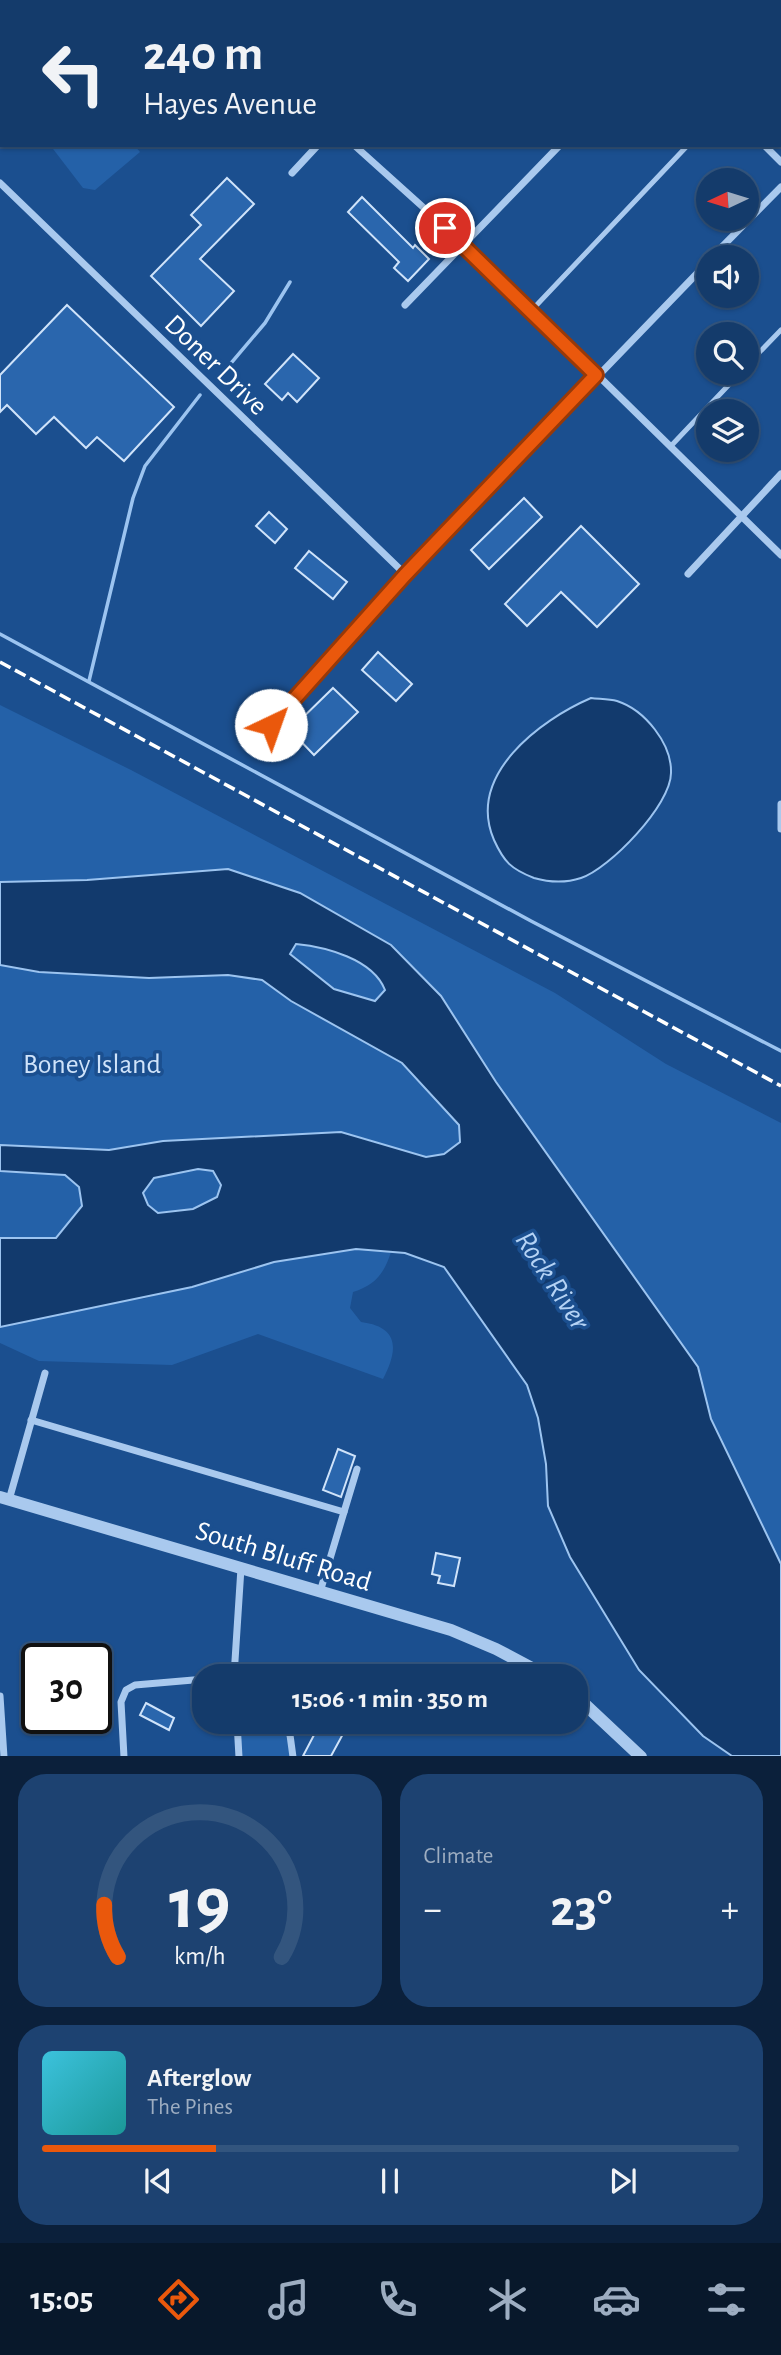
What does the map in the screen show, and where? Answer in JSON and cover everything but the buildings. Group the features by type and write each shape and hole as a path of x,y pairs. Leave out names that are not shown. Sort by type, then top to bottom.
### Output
{"street":[{"path":"292,173 316,147"},
{"path":"356,147 464,244 781,555"},
{"path":"405,305 558,147"},
{"path":"766,147 781,162"},
{"name":"Doner Drive","path":"0,183 405,575"},
{"path":"724,245 781,187"},
{"path":"271,725 405,575 696,273"},
{"path":"688,574 781,474"},
{"path":"781,804 781,829"},
{"path":"5,1498 45,1373"},
{"path":"31,1420 344,1512"},
{"path":"320,1593 357,1469"},
{"name":"South Bluff Road","path":"5,1498 451,1630 524,1664"},
{"path":"233,1664 241,1567"},
{"path":"124,1756 121,1702 125,1690 135,1685 192,1680"},
{"path":"0,1696 4,1756"},
{"path":"588,1707 641,1756"},
{"path":"238,1734 239,1756"},
{"path":"289,1734 293,1756"}],"lane":[{"path":"531,311 686,147"},
{"path":"759,353 781,330"},
{"path":"670,447 729,385"}],"green space":[{"path":"52,147 136,147 140,152 95,190 83,188"},
{"path":"0,705 131,770 555,993 666,1064 781,1123 781,1564 711,1419 697,1367 496,1082 441,996 391,945 300,893 229,869 87,880 0,882"},
{"path":"297,944 321,948 359,962 370,970 385,990 375,1001 334,989 290,954"},
{"name":"Boney Island","path":"0,965 39,972 149,978 228,975 262,980 291,1001 402,1063 459,1125 461,1142 444,1154 426,1157 340,1132 163,1141 109,1150 0,1145"},
{"path":"198,1169 213,1171 221,1185 217,1197 193,1209 157,1213 148,1205 143,1193 154,1178"},
{"path":"0,1171 65,1175 79,1187 82,1206 56,1238 0,1238"},
{"path":"356,1249 391,1252 378,1278 353,1292 350,1308 361,1322 383,1329 389,1335 393,1350 383,1379 258,1334 172,1365 39,1361 0,1343 0,1327 122,1300 143,1299 274,1262"},
{"path":"238,1734 287,1734 293,1756 239,1756"}],"water":[{"path":"591,698 617,701 647,720 667,751 671,773 668,786 650,818 622,849 593,872 569,881 534,878 509,864 498,848 488,816 490,793 499,772 531,735 550,720"},
{"name":"Rock River","path":"228,869 300,893 391,945 441,996 496,1082 698,1367 711,1419 781,1564 781,1756 732,1756 703,1736 639,1670 570,1557 548,1506 546,1464 538,1418 527,1385 444,1267 405,1253 356,1249 274,1262 192,1287 0,1327 0,1238 56,1238 82,1206 79,1187 65,1175 0,1171 0,1145 109,1150 163,1141 341,1132 426,1157 444,1154 460,1142 459,1125 402,1063 291,1001 262,980 228,975 149,978 39,972 0,965 0,882 87,880","holes":["296,944 347,956 370,970 385,990 375,1001 334,989 290,954","198,1169 213,1171 221,1185 217,1197 193,1209 158,1213 148,1205 143,1193 154,1178"]}],"waterway":[{"path":"221,375 265,323 290,282"},
{"path":"89,681 133,498 145,466 200,395"},
{"path":"0,634 531,921 781,1051"}],"railway":[{"path":"0,662 781,1086"}],"route":[{"path":"271,725 405,575 596,375 445,228"}]}
